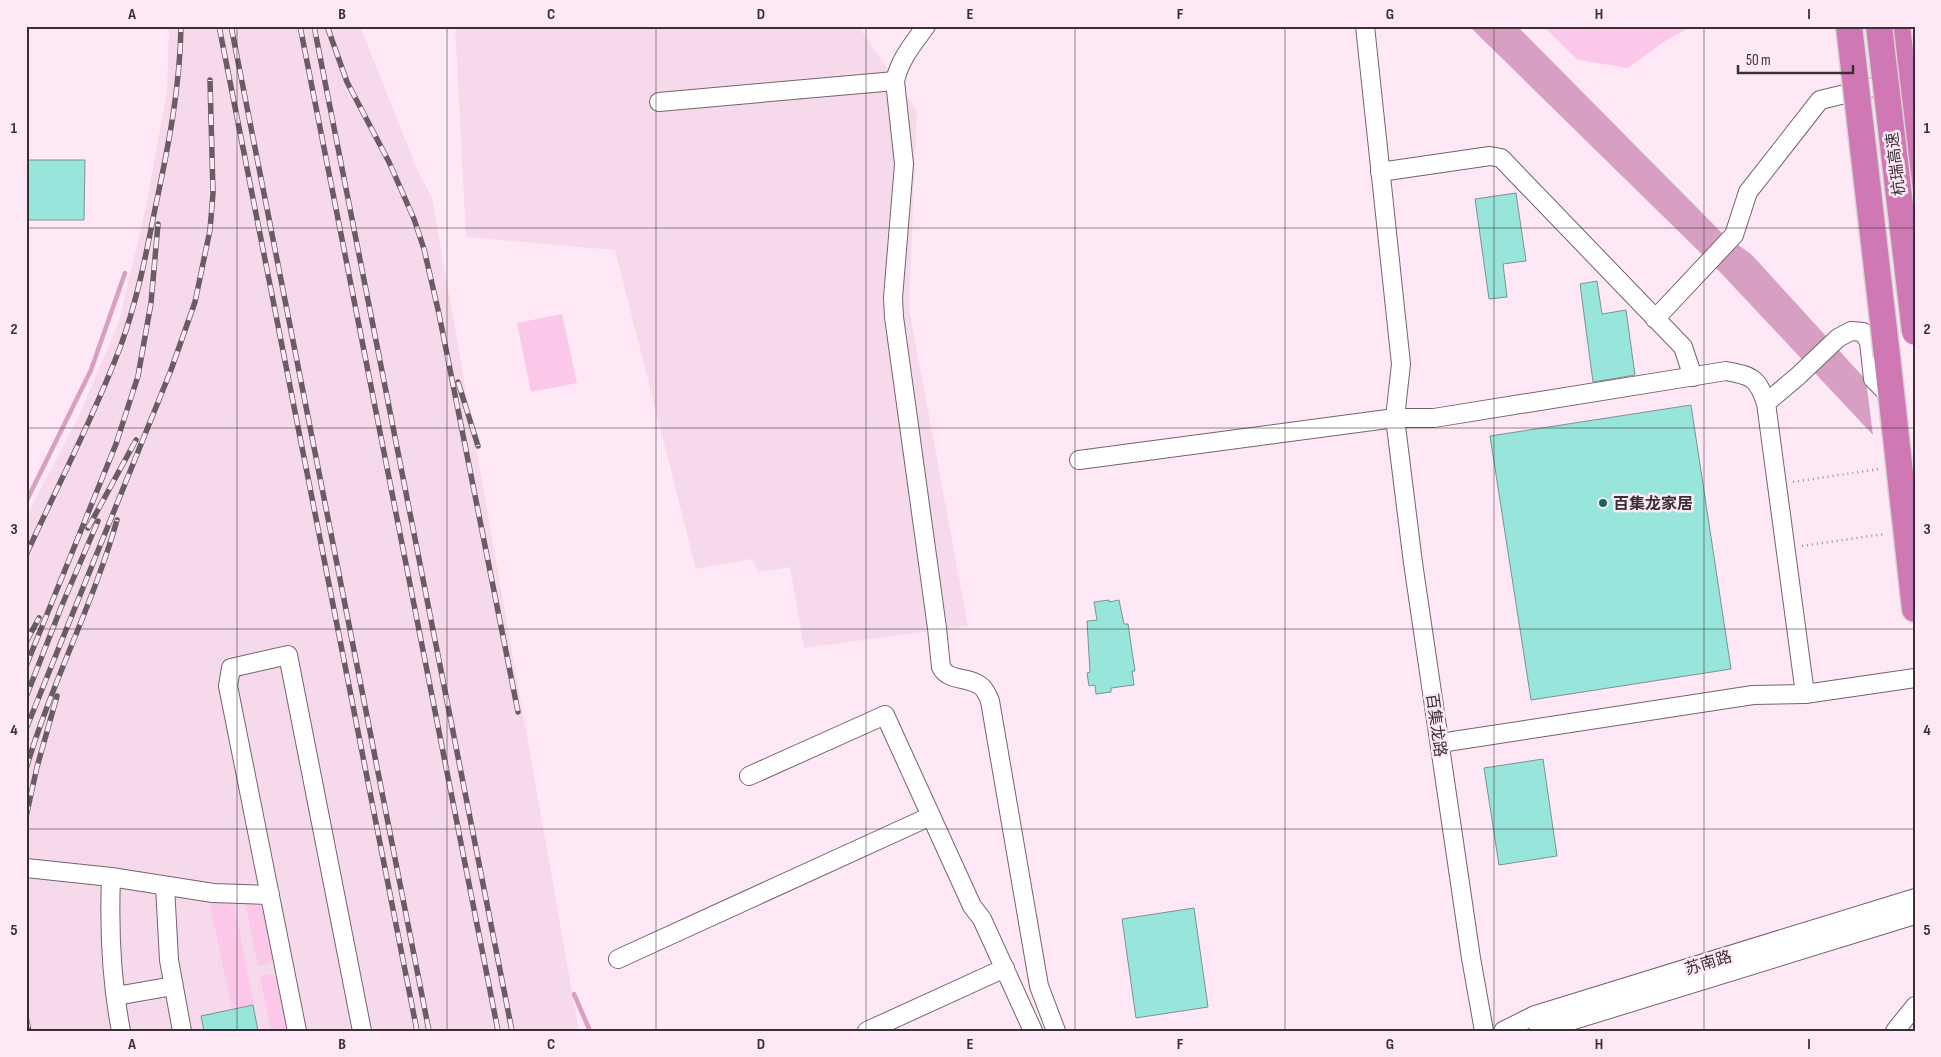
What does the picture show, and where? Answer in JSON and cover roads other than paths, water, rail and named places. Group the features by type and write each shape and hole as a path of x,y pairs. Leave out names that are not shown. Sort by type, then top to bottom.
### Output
{"highway":[{"path":"1849,26 1915,609"},
{"name":"杭瑞高速","path":"1879,26 1915,332"},
{"path":"1897,26 1915,177"}],"street":[{"path":"926,26 906,53 898,69 895,81 904,164 893,298 894,317 941,667 944,673 949,676 980,685 990,701 1039,986 1056,1031"},
{"name":"百集龙路","path":"1365,26 1401,364 1395,418 1413,563 1471,958 1484,1031"},
{"path":"1656,319 1734,235 1748,192 1820,100 1903,80"},
{"path":"659,102 895,81"},
{"path":"1380,172 1490,156 1502,158 1683,347 1694,376"},
{"path":"1766,403 1838,338 1851,331 1863,332 1869,342 1873,379 1891,397"},
{"path":"1079,460 1395,418 1434,418 1726,371 1746,375 1760,385 1766,403 1805,694"},
{"path":"296,1031 228,686 231,668 288,655 362,1031"},
{"path":"1440,743 1753,695 1805,694 1915,678"},
{"path":"749,776 884,715 972,906 982,919 1005,968 1029,1029"},
{"path":"618,959 930,816"},
{"path":"26,868 111,877 213,894 270,895"},
{"path":"111,877 109,920 121,1031"},
{"path":"165,886 166,922 173,986 182,1031"},
{"name":"苏南路","path":"1503,1031 1535,1015 1915,898"},
{"name":"苏南路","path":"1538,1031 1915,915"},
{"path":"867,1031 1005,968"},
{"path":"116,996 173,986"},
{"path":"1895,1031 1915,1006"}],"waterway":[{"path":"26,502 91,370 125,273"},
{"path":"574,994 590,1031"}],"railway":[{"path":"26,555 99,398 121,345 132,312 145,261 169,141 176,96 181,26"},
{"path":"219,26 417,1031"},
{"path":"231,26 429,1031"},
{"path":"300,26 498,1031"},
{"path":"314,26 512,1031"},
{"path":"327,26 347,82 389,162 414,219 424,249 439,314 518,712"},
{"path":"26,729 171,370 195,302 210,230 213,193 210,80"},
{"path":"26,666 116,444 138,376 151,303 158,224"},
{"path":"458,382 478,446"},
{"path":"88,528 136,440"},
{"path":"26,769 47,706 96,583 117,520"},
{"path":"26,697 62,605 98,521"},
{"path":"26,642 39,618"},
{"path":"26,817 37,767 57,696"},
{"path":"26,1017 29,1031"}],"place":[{"name":"百集龙家居","path":"1603,503"}]}
